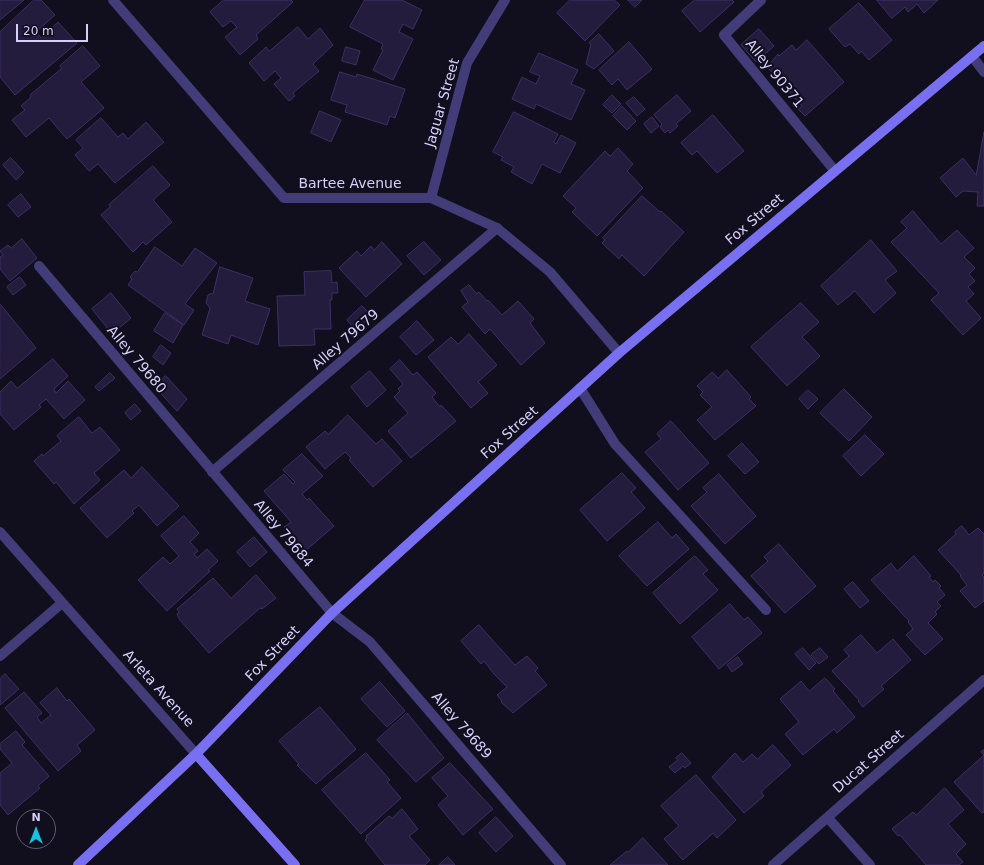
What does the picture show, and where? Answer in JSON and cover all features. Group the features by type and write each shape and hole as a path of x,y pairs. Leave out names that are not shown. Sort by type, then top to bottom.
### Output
{"main road":[{"name":"Fox Street","path":"78,865 196,754 332,613 580,388 619,353 984,46"},
{"name":"Arleta Avenue","path":"196,754 295,865"}],"street":[{"name":"Bartee Avenue","path":"113,0 284,198 431,198 497,228 550,272 619,353"},
{"name":"Jaguar Street","path":"431,198 468,63 505,0"},
{"name":"Alley 90371","path":"761,0 724,35 835,171"},
{"path":"972,56 984,72"},
{"name":"Alley 79679","path":"212,472 497,228"},
{"name":"Alley 79680","path":"39,266 212,472"},
{"path":"580,388 615,444 766,610"},
{"name":"Alley 79684","path":"212,472 332,613"},
{"name":"Arleta Avenue","path":"0,532 196,754"},
{"path":"0,656 62,603"},
{"name":"Alley 79689","path":"332,613 370,642 561,865"},
{"name":"Ducat Street","path":"773,865 984,680"},
{"path":"828,818 870,865"}],"building":[{"path":"0,0 24,0 0,20"},
{"path":"34,0 41,0 55,15 36,32 41,38 58,22 77,43 15,95 0,77 0,32"},
{"path":"224,0 291,0 293,2 256,35 258,39 240,55 225,37 237,27 231,21 223,27 210,12"},
{"path":"365,0 402,0 422,10 413,29 403,24 399,32 413,39 393,80 373,70 383,50 381,49 383,44 350,27"},
{"path":"570,0 614,0 620,5 585,41 557,13"},
{"path":"628,0 642,0 635,7"},
{"path":"695,0 732,0 734,2 700,32 682,11"},
{"path":"877,0 938,0 924,13 917,4 908,12 905,7 892,18"},
{"path":"859,3 892,40 869,60 861,51 859,54 850,44 845,47 829,29"},
{"path":"298,27 308,39 320,28 333,45 313,64 319,71 293,93 295,96 289,101 274,84 281,78 275,71 264,81 249,63 266,47 269,51"},
{"path":"759,29 774,46 756,62 741,45"},
{"path":"599,34 614,51 594,69 586,64 591,44 589,43"},
{"path":"807,40 844,82 805,116 798,109 802,106 767,67 778,54 779,56 792,45 796,50"},
{"path":"629,42 652,69 627,90 618,79 612,85 599,70"},
{"path":"83,46 100,66 81,82 104,108 67,139 49,118 26,137 12,120 25,110 21,106 31,97 30,95 62,68 60,66"},
{"path":"346,47 360,51 356,65 342,61"},
{"path":"539,53 578,70 571,84 585,90 571,120 536,104 534,109 512,99 522,77 536,84 540,76 530,72"},
{"path":"340,72 356,77 357,74 405,89 395,118 390,116 387,125 345,112 347,105 331,100"},
{"path":"612,95 621,104 612,113 603,105"},
{"path":"677,95 691,111 676,124 678,126 670,133 668,130 665,133 660,127 662,124 654,115"},
{"path":"634,97 645,109 637,116 626,103"},
{"path":"622,106 636,121 627,130 613,116"},
{"path":"320,111 341,120 331,142 311,133"},
{"path":"514,112 558,134 554,142 556,144 561,135 576,143 560,173 542,164 532,184 511,172 514,167 501,160 503,157 493,152"},
{"path":"713,115 744,151 717,173 697,151 692,155 681,143"},
{"path":"652,117 659,126 651,133 644,124"},
{"path":"101,118 118,137 123,133 128,139 146,122 164,142 115,183 98,164 89,171 75,155 83,148 76,140"},
{"path":"984,132 984,206 977,206 978,192 963,191 956,197 940,178 963,158 976,175"},
{"path":"618,148 633,164 627,171 643,188 597,236 572,212 576,208 563,196 605,151 610,156"},
{"path":"11,158 24,172 16,180 3,165"},
{"path":"153,166 170,185 153,200 172,222 146,245 143,242 133,252 101,215 111,206 109,205"},
{"path":"21,194 31,207 18,217 8,205"},
{"path":"642,196 684,232 644,276 622,255 619,259 602,243 605,240 603,238"},
{"path":"913,211 941,244 957,230 974,248 964,257 975,268 969,274 975,281 968,287 974,294 966,301 981,318 963,335 931,300 939,293 891,242 907,228 901,222"},
{"path":"22,239 37,258 10,281 0,269 0,257 3,255 0,251 8,245 11,248"},
{"path":"871,240 897,271 885,280 896,293 874,313 855,291 838,305 821,286"},
{"path":"382,242 402,264 366,297 339,268 357,251 361,256 371,246 374,250"},
{"path":"424,242 441,260 424,275 407,256"},
{"path":"155,247 182,266 195,248 217,263 185,304 194,310 184,325 128,285 132,279 130,277 135,271 137,272"},
{"path":"220,267 253,278 245,301 270,309 258,345 231,335 228,344 202,335 210,308 206,303 208,295 213,293"},
{"path":"331,271 332,283 337,282 338,293 332,293 332,300 330,300 331,329 314,329 315,345 279,346 277,296 305,295 304,272"},
{"path":"20,277 26,285 13,295 7,287"},
{"path":"469,285 477,294 479,292 487,301 488,300 502,315 518,301 534,319 530,323 545,343 521,365 490,329 485,334 462,307 468,302 461,291"},
{"path":"111,293 131,318 112,334 92,309"},
{"path":"801,303 819,322 802,337 820,356 787,386 751,347"},
{"path":"0,304 36,348 0,379"},
{"path":"362,306 372,316 356,331 347,320"},
{"path":"165,313 183,325 173,343 154,331"},
{"path":"417,321 434,340 416,355 400,337"},
{"path":"469,334 497,365 478,382 488,393 471,408 428,357 451,337 458,344"},
{"path":"161,345 171,353 163,365 153,357"},
{"path":"53,359 68,376 54,389 56,393 68,381 85,400 64,419 46,399 39,405 41,407 14,430 0,414 0,392 11,381 17,388"},
{"path":"400,360 413,375 417,372 436,393 432,397 440,407 441,405 456,421 411,458 388,431 408,413 394,397 400,391 398,389 403,384 390,369"},
{"path":"727,370 751,397 749,399 756,406 715,440 697,420 712,407 700,395 703,392 697,386 712,372 718,378"},
{"path":"370,371 386,390 367,407 351,387"},
{"path":"110,373 115,378 99,391 95,387"},
{"path":"166,376 187,399 177,411 154,386"},
{"path":"844,389 872,417 849,441 820,413"},
{"path":"808,390 818,399 808,409 799,399"},
{"path":"135,404 141,411 131,420 125,413"},
{"path":"348,415 376,444 382,439 402,461 373,487 349,460 351,458 345,452 325,469 306,447 325,431 328,434"},
{"path":"79,417 92,433 100,427 120,450 94,473 100,480 74,504 56,482 54,484 34,461 42,454 43,456 61,441 57,436"},
{"path":"671,421 709,463 678,490 645,452 661,439 657,434"},
{"path":"865,435 884,454 861,476 843,456"},
{"path":"742,443 759,462 745,474 728,456"},
{"path":"302,454 323,476 302,494 307,500 309,498 334,526 304,552 284,527 291,522 264,491 284,474 293,484 295,482 283,470"},
{"path":"142,467 179,506 157,526 139,505 132,511 134,513 107,538 80,508 124,470 131,478"},
{"path":"622,473 636,488 631,492 645,508 607,541 580,510"},
{"path":"719,474 756,516 725,544 691,506 707,492 703,488"},
{"path":"184,516 199,533 190,542 198,551 194,554 197,558 207,549 218,561 208,570 210,571 167,611 138,580 163,557 170,564 179,556 161,536"},
{"path":"658,522 672,538 676,534 689,549 647,586 619,556"},
{"path":"962,526 969,535 978,528 984,534 984,573 982,575 984,577 984,601 975,608 960,591 967,585 960,576 961,575 938,550 956,534 955,532"},
{"path":"254,537 267,552 250,567 237,552"},
{"path":"779,544 816,586 785,613 751,576 768,561 764,557"},
{"path":"695,556 708,570 703,574 718,590 680,624 653,593"},
{"path":"914,556 931,576 929,577 933,582 935,580 941,586 939,588 945,595 937,602 941,606 935,612 937,614 928,623 943,639 925,655 906,635 913,629 908,622 909,621 871,580 891,563 897,571"},
{"path":"256,575 276,598 262,609 260,608 209,653 180,620 177,614 179,612 177,609 213,578 231,598"},
{"path":"853,582 869,601 860,608 844,589"},
{"path":"730,604 744,620 748,617 762,633 719,669 692,637"},
{"path":"479,625 515,665 527,656 538,668 535,671 547,685 513,713 501,702 502,701 497,695 507,687 484,661 481,664 461,641"},
{"path":"861,635 877,653 893,639 911,660 881,686 884,689 863,707 858,701 859,700 832,671 849,656 844,650"},
{"path":"803,648 816,663 809,670 795,654"},
{"path":"820,648 828,657 819,664 811,655"},
{"path":"738,657 743,664 732,672 727,665"},
{"path":"5,674 19,689 0,705 0,679"},
{"path":"825,678 835,689 833,691 855,717 837,733 834,729 803,755 785,734 799,722 780,699 801,681 809,691"},
{"path":"380,682 405,711 387,727 361,699"},
{"path":"57,688 67,701 69,699 95,730 77,745 81,751 58,771 5,708 24,692 42,713 37,717 41,723 51,715 40,703"},
{"path":"320,707 356,749 316,784 297,765 299,764 279,741"},
{"path":"407,713 444,758 416,782 377,740"},
{"path":"16,731 25,742 22,745 49,776 38,786 40,788 8,815 0,805 0,773 12,763 0,749 0,744"},
{"path":"773,745 791,765 761,792 764,796 744,813 712,777 735,753 743,762 752,754 757,759"},
{"path":"366,753 390,780 387,782 401,798 361,834 322,790"},
{"path":"682,753 691,763 685,768 683,766 675,773 669,767 678,760 676,758"},
{"path":"984,755 984,812 982,813 954,782"},
{"path":"450,763 493,809 463,835 438,805 448,796 432,778"},
{"path":"696,775 736,820 717,838 713,833 683,860 664,839 679,826 661,806"},
{"path":"945,788 964,810 948,824 966,844 956,854 963,862 959,865 926,865 900,835 898,836 892,829 913,812 916,815"},
{"path":"402,809 418,829 409,836 430,860 425,865 385,865 365,840 367,838 366,836 389,816 392,818"},
{"path":"496,817 513,836 496,852 479,833"},
{"path":"643,838 668,865 610,865 627,851 628,852"},
{"path":"448,857 455,865 439,865"}]}
